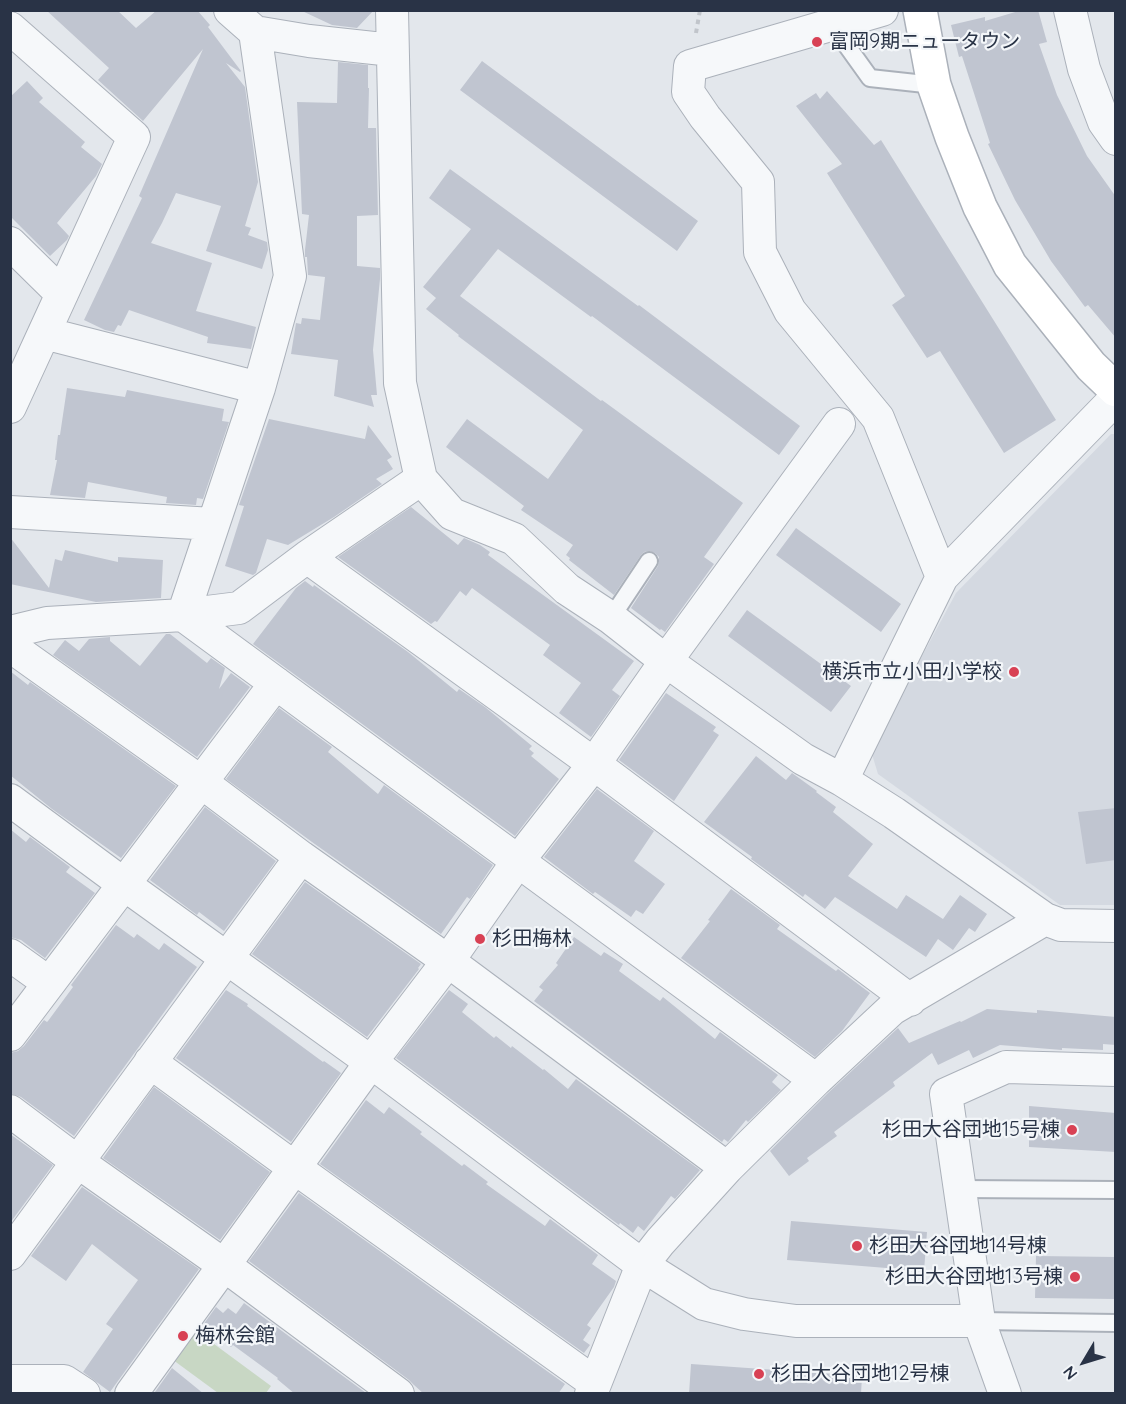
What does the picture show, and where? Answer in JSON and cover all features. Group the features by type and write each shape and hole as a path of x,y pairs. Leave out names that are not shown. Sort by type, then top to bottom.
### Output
{"street":[{"path":"230,10 255,32 309,41 392,50"},
{"path":"392,10 400,383 421,479 452,514 514,539 567,589 611,618 666,661 803,759 842,780 894,813 1045,919 1060,925 1116,926"},
{"path":"882,10 690,66 688,92 705,117 758,182 760,252 790,311 878,418 942,578"},
{"path":"920,10 934,85 980,207 1010,265 1091,366 1116,390"},
{"path":"1070,10 1083,69 1112,128"},
{"path":"10,28 134,137 10,407"},
{"path":"183,615 259,388 290,276 255,32"},
{"path":"10,243 62,294"},
{"path":"44,333 259,388"},
{"path":"842,780 942,578 1116,398"},
{"path":"131,1394 371,1062 448,961 518,861 594,764 666,661 839,424"},
{"path":"10,632 47,623 183,615 238,608 421,479"},
{"path":"10,496 13,500 10,510 213,524"},
{"path":"308,557 594,764 910,1000"},
{"path":"183,615 816,1080"},
{"path":"10,646 448,961 727,1168"},
{"path":"10,1035 276,683"},
{"path":"10,800 371,1062 642,1264 704,1304 744,1314 796,1321 979,1321"},
{"path":"10,1254 301,857"},
{"path":"150,1062 593,1388 642,1264 727,1168 892,1009 1045,919"},
{"path":"10,955 49,983"},
{"path":"1005,1394 979,1321 946,1094 1006,1067 1116,1070"},
{"path":"10,1112 224,1265 398,1394"},
{"path":"10,1381 64,1381 84,1394"}],"lane":[{"path":"832,25 870,78 934,85"},
{"path":"611,618 649,561"},
{"path":"960,1189 1116,1190"},
{"path":"979,1321 1116,1323"}],"shaded area":[{"name":"横浜市立小田小学校","path":"1111,434 1115,434 1115,905 1060,905 878,774 871,751 956,593"}],"green space":[{"path":"191,1327 271,1386 266,1393 218,1393 169,1357"}],"building":[{"path":"46,10 117,10 136,28 157,10 197,10 241,71 226,63 245,87 258,182 245,226 251,228 248,235 267,242 268,250 262,269 206,251 221,206 176,193 151,243 212,263 196,311 256,327 251,349 207,343 208,337 129,310 121,326 118,325 114,332 84,320 142,198 139,196 203,49 143,121 98,80 109,68"},
{"path":"300,10 374,10 357,28 332,25"},
{"path":"1022,10 1038,10 1047,42 1039,44 1057,95 1087,156 1116,197 1116,338 1088,305 1085,307 1051,261 1015,200 988,144 990,143 962,56 959,57 951,25 985,17 985,21"},
{"path":"482,61 698,221 677,251 460,90"},
{"path":"338,62 368,65 368,128 376,128 378,215 357,216 357,266 380,268 373,350 377,395 371,395 374,407 334,396 338,360 291,354 296,323 301,324 302,318 320,320 325,277 308,275 307,257 305,257 309,215 302,214 297,102 337,103"},
{"path":"27,81 43,98 39,102 85,142 81,147 102,164 96,176 57,223 69,236 50,256 10,216 10,97"},
{"path":"827,91 874,145 881,140 1056,420 1004,453 940,351 927,358 892,305 905,296 827,173 842,164 796,106 816,93 820,99"},
{"path":"450,169 639,305 800,426 779,455 498,249 460,296 743,503 704,557 714,564 665,632 631,608 658,566 659,557 655,553 649,551 641,555 614,595 569,560 570,558 566,555 573,545 521,510 524,506 446,447 467,419 548,479 583,430 458,336 426,309 436,298 423,287 471,229 429,198"},
{"path":"67,388 125,397 127,390 224,409 222,421 229,422 203,499 197,498 196,505 166,503 167,497 88,482 85,498 50,495"},
{"path":"269,419 365,439 368,425 392,457 387,460 393,469 376,479 382,484 288,545 267,539 256,573 253,575 225,566 244,506 239,505"},
{"path":"411,507 458,545 464,538 480,545 490,552 488,555 634,661 612,690 620,696 591,737 559,713 581,683 543,655 550,645 472,588 466,596 460,591 437,622 431,624 338,557"},
{"path":"796,528 901,604 881,632 776,555"},
{"path":"10,537 49,588 55,559 62,561 65,550 118,562 118,557 163,560 161,598 96,602 10,584"},
{"path":"305,581 313,587 314,585 408,652 457,692 459,689 485,707 532,746 529,749 534,753 531,756 559,779 515,836 253,644 296,588"},
{"path":"747,610 851,686 831,712 728,636"},
{"path":"166,634 170,634 207,663 211,658 225,668 219,689 231,673 250,687 197,757 53,655 65,640 79,651 89,639 110,637 110,641 140,666"},
{"path":"10,671 28,685 30,682 176,786 121,858 52,809 10,775"},
{"path":"666,693 716,727 713,731 719,735 674,801 619,760"},
{"path":"279,708 332,747 328,752 378,794 384,785 493,865 470,899 467,897 441,934 226,779"},
{"path":"756,756 786,780 792,773 817,791 836,807 833,812 873,844 848,876 897,909 906,895 943,919 960,895 987,914 975,932 969,928 953,950 938,939 926,957 835,897 825,909 805,894 803,897 704,822"},
{"path":"597,789 654,831 634,861 665,884 643,914 636,910 631,917 595,892 593,894 544,857"},
{"path":"205,807 276,861 224,931 199,912 197,915 150,880"},
{"path":"1116,808 1116,860 1086,864 1078,812"},
{"path":"10,829 26,842 30,837 70,867 66,872 95,893 45,958 21,940 10,937"},
{"path":"305,882 421,964 367,1037 252,954"},
{"path":"731,889 780,925 777,929 870,993 842,1031 815,1057 681,958"},
{"path":"116,925 134,938 137,934 159,950 164,943 197,967 74,1136 21,1097 10,1093 10,1053 24,1046 44,1020 48,1021 73,987 71,985"},
{"path":"574,937 601,956 604,952 623,964 619,971 660,1001 663,997 715,1039 720,1032 778,1075 772,1082 781,1090 748,1122 746,1120 728,1142 724,1139 722,1142 534,1001 543,990 539,987 558,965 556,963"},
{"path":"226,990 341,1073 291,1142 176,1058"},
{"path":"449,990 468,1004 462,1012 494,1038 496,1036 511,1048 512,1046 568,1089 576,1079 700,1170 675,1199 671,1196 644,1231 638,1226 633,1233 620,1223 619,1225 396,1058"},
{"path":"987,1009 1037,1013 1037,1010 1116,1017 1116,1045 1103,1044 1103,1050 1062,1048 1062,1050 1000,1045 973,1058 969,1050 938,1065 932,1053 893,1082 895,1086 834,1132 837,1136 807,1158 809,1161 789,1176 770,1151 898,1028 909,1043"},
{"path":"154,1087 270,1172 220,1240 103,1158"},
{"path":"366,1100 384,1114 389,1107 422,1132 420,1134 462,1166 464,1164 488,1182 486,1184 545,1226 550,1219 598,1255 592,1264 616,1281 587,1325 591,1328 583,1340 590,1345 584,1353 320,1164"},
{"name":"杉田大谷団地15号棟","path":"1029,1106 1116,1113 1116,1152 1029,1147"},
{"path":"10,1134 53,1165 10,1223"},
{"path":"82,1187 199,1269 110,1392 83,1372 113,1329 106,1324 138,1280 92,1244 66,1281 31,1256"},
{"path":"299,1193 565,1384 558,1394 424,1394 409,1380 249,1261"},
{"name":"杉田大谷団地14号棟","path":"791,1221 927,1232 924,1271 787,1260"},
{"name":"杉田大谷団地13号棟","path":"1036,1256 1116,1257 1116,1299 1035,1298"},
{"path":"244,1303 366,1394 295,1394 278,1378 233,1345 231,1347 203,1325 216,1307 223,1313 228,1308 236,1314"},
{"name":"杉田大谷団地12号棟","path":"691,1364 862,1376 861,1394 689,1394"},
{"path":"172,1368 204,1394 157,1394 155,1392"}],"place":[{"name":"富岡9期ニュータウン","path":"817,42"},
{"name":"横浜市立小田小学校","path":"1014,672"},
{"name":"杉田梅林","path":"480,939"},
{"name":"杉田大谷団地15号棟","path":"1072,1130"},
{"name":"杉田大谷団地14号棟","path":"857,1246"},
{"name":"杉田大谷団地13号棟","path":"1075,1277"},
{"name":"梅林会館","path":"183,1336"},
{"name":"杉田大谷団地12号棟","path":"759,1374"}]}
